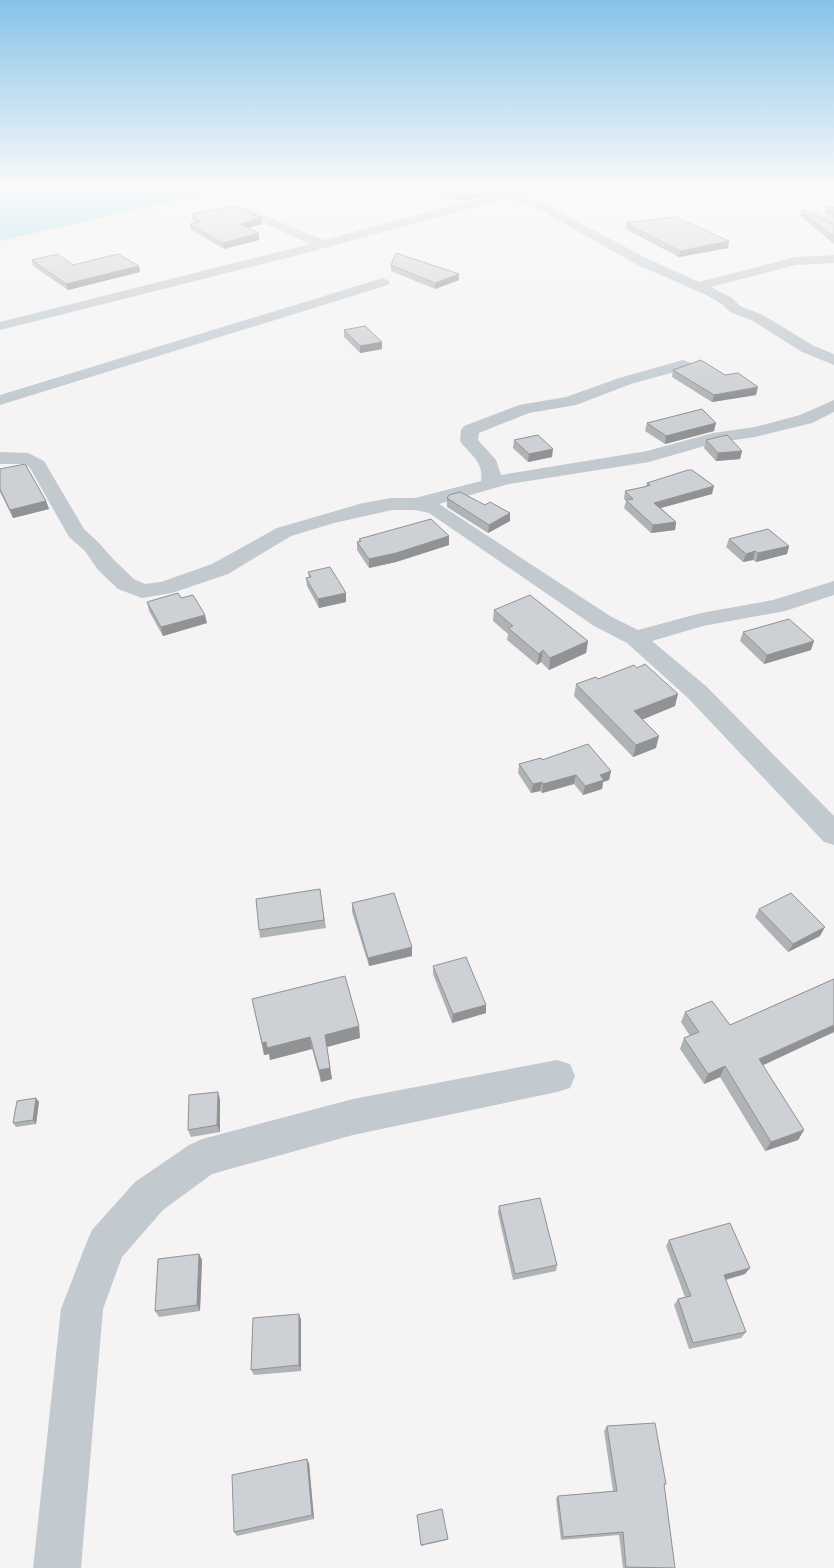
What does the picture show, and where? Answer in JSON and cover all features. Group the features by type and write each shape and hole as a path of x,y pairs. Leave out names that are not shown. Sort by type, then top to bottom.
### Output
{"street":[{"path":"0,326 256,260"},
{"path":"641,260 699,286 727,301 735,309 758,318 763,323 808,349 834,360"},
{"path":"699,286 796,261 812,260"},
{"path":"0,400 382,282"},
{"path":"0,310 15,321"},
{"path":"490,484 492,475 490,464 469,441 470,430 525,409 570,400 625,381 683,365"},
{"path":"415,504 506,479 649,456 713,438 755,432 806,419 834,405"},
{"path":"3,460 28,459 37,465 76,533 92,547 106,565 126,584 142,591 164,588 220,569 284,532 327,518 392,504 415,504 436,509 602,620 635,638 698,692 834,834"},
{"path":"635,638 700,620 777,606 834,588"},
{"path":"57,1568 82,1309 106,1244 148,1196 202,1158 354,1117 557,1076"}],"building":[{"path":"32,260 66,260 73,265 93,260 129,260 139,266 66,284"},
{"path":"393,260 418,260 459,274 435,283 391,265"},
{"path":"365,326 382,342 360,346 344,330"},
{"path":"701,360 725,375 738,373 758,387 714,395 673,370"},
{"path":"702,409 716,423 666,436 647,423"},
{"path":"538,435 553,449 529,454 514,440"},
{"path":"727,435 742,451 718,453 706,440"},
{"path":"25,464 46,501 10,510 0,489 0,469"},
{"path":"692,470 714,486 654,503 676,522 653,525 626,500 633,499 625,491 650,485 647,483"},
{"path":"460,492 485,505 490,502 510,513 489,525 447,498 449,495"},
{"path":"431,519 449,536 396,553 369,559 357,542 361,541 359,539"},
{"path":"768,529 789,546 746,554 729,539"},
{"path":"330,567 346,593 318,599 306,578 311,577 308,572"},
{"path":"178,593 181,598 193,595 205,615 161,627 147,602"},
{"path":"530,595 588,641 550,658 543,650 539,654 508,628 513,626 494,610"},
{"path":"789,619 814,641 767,655 743,632"},
{"path":"645,664 678,694 634,711 659,736 636,745 576,684 596,677 598,679 634,665 637,668"},
{"path":"588,744 611,771 600,775 604,780 585,786 576,775 543,784 542,782 533,784 519,764 541,758 542,760"},
{"path":"320,889 324,920 259,930 256,899"},
{"path":"394,893 412,947 368,958 352,903"},
{"path":"791,893 825,927 793,944 759,909"},
{"path":"466,957 486,1005 453,1014 433,966"},
{"path":"345,976 359,1026 325,1035 330,1068 319,1070 310,1037 267,1048 266,1042 262,1043 252,999"},
{"path":"834,979 834,1025 759,1059 804,1130 771,1142 725,1066 708,1074 684,1038 699,1032 685,1012 712,1001 730,1025"},
{"path":"218,1092 217,1125 188,1130 189,1095"},
{"path":"36,1098 33,1120 13,1123 17,1101"},
{"path":"540,1198 557,1265 515,1274 499,1206"},
{"path":"730,1223 750,1268 724,1275 746,1332 693,1343 678,1299 691,1296 669,1240"},
{"path":"199,1254 197,1305 155,1311 158,1259"},
{"path":"299,1314 299,1365 251,1370 253,1318"},
{"path":"655,1423 666,1484 664,1484 675,1568 626,1567 623,1532 563,1537 558,1496 617,1491 607,1426"},
{"path":"307,1459 312,1515 234,1532 232,1475"},
{"path":"442,1509 448,1539 421,1545 417,1515"}]}
